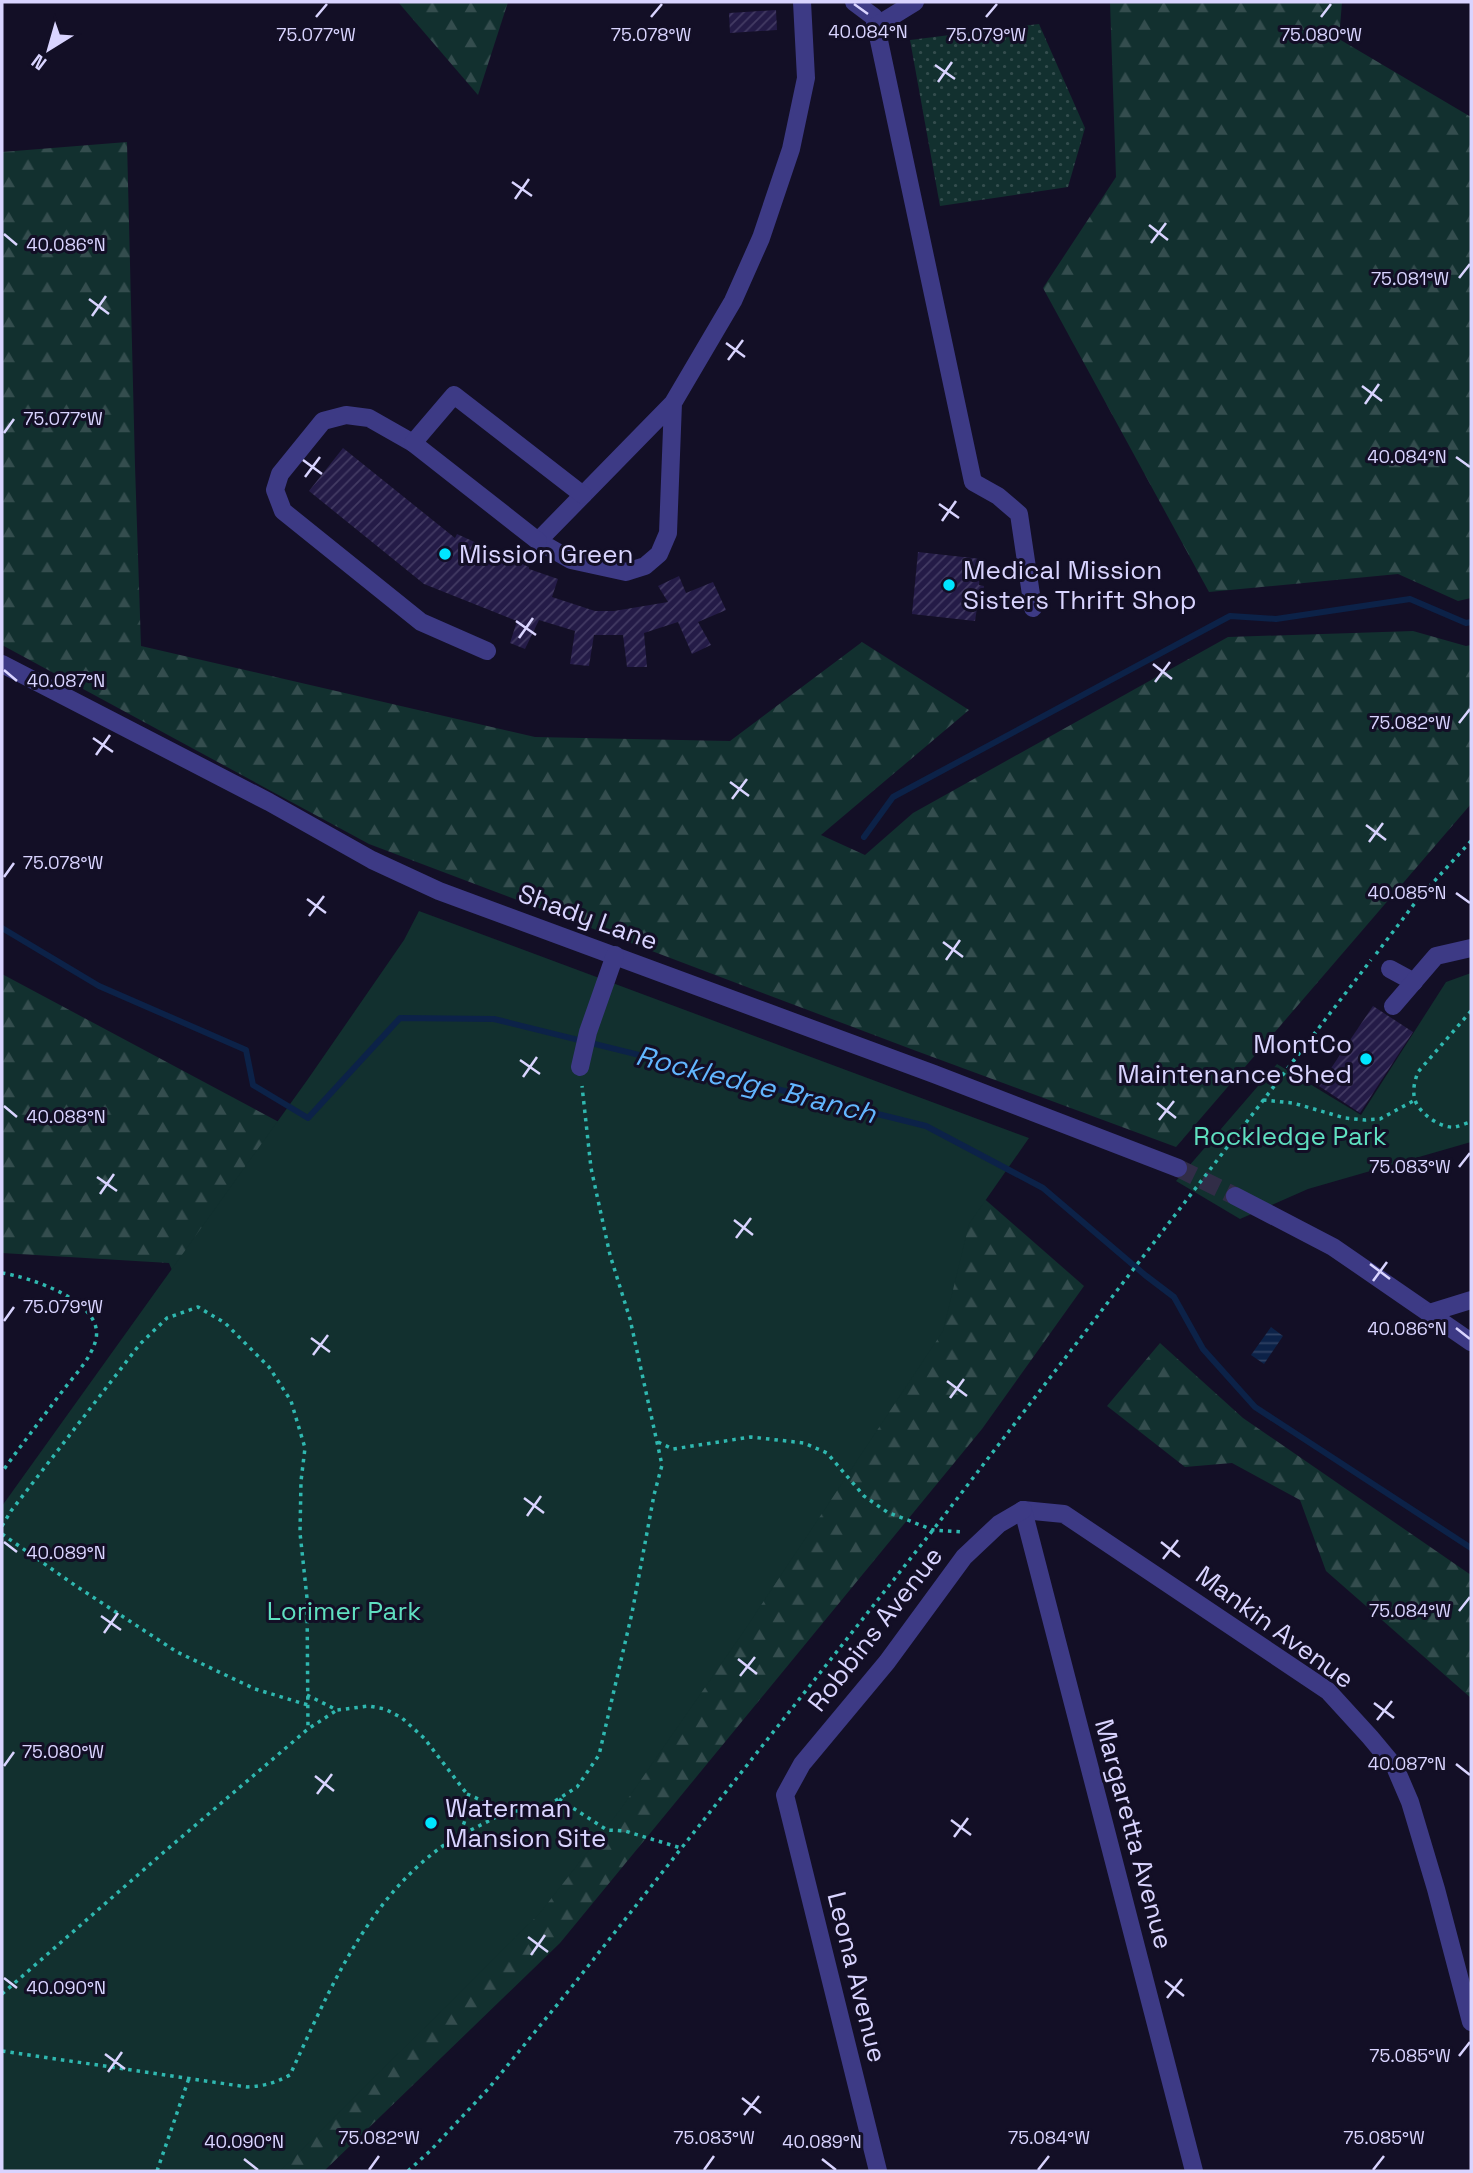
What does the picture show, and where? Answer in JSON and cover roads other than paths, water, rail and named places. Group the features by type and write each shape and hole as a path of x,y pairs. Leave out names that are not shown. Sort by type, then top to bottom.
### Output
{"street":[{"path":"538,541 673,403 733,301 761,238 791,149 806,78 802,2"},
{"path":"854,2 874,17 973,482 998,496 1019,514 1033,608"},
{"path":"876,26 915,2"},
{"path":"413,443 454,395 583,495"},
{"path":"487,651 421,621 283,511 275,490 280,474 323,421 346,415 369,418 413,443 538,541 571,560 626,572 645,566 659,554 668,533 673,403"},
{"name":"Shady Lane","path":"2,664 269,802 372,860 439,891 934,1074 1178,1168"},
{"path":"1393,1006 1436,956 1471,948"},
{"path":"580,1066 588,1032 615,955"},
{"path":"1391,969 1414,982"},
{"path":"1235,1195 1333,1247 1471,1342"},
{"path":"1429,1313 1471,1300"},
{"name":"Robbins Avenue","path":"785,1795 802,1765 887,1662 964,1557 999,1524 1023,1510"},
{"name":"Mankin Avenue","path":"1023,1510 1065,1514 1328,1692 1370,1737 1395,1767 1410,1802 1471,2022"},
{"name":"Margaretta Avenue","path":"1023,1510 1194,2171"},
{"name":"Leona Avenue","path":"785,1795 878,2171"}],"water":[{"path":"1271,1327 1283,1336 1264,1364 1251,1355"}],"waterway":[{"path":"864,837 893,797 1230,616 1276,619 1410,599 1466,623 1471,622"},
{"name":"Rockledge Branch","path":"2,928 99,986 246,1050 253,1085 308,1118 400,1018 494,1019 926,1126 1043,1188 1174,1297 1203,1349 1255,1407 1471,1548"}],"tunnel":[{"path":"1178,1168 1235,1196"}],"place":[{"name":"Mission Green","path":"445,554"},
{"name":"Medical Mission Sisters Thrift Shop","path":"949,585"},
{"name":"MontCo Maintenance Shed","path":"1366,1059"},
{"name":"Waterman Mansion Site","path":"431,1823"}],"park label":[{"name":"Rockledge Park","path":"1290,1136"},
{"name":"Lorimer Park","path":"344,1611"}]}
